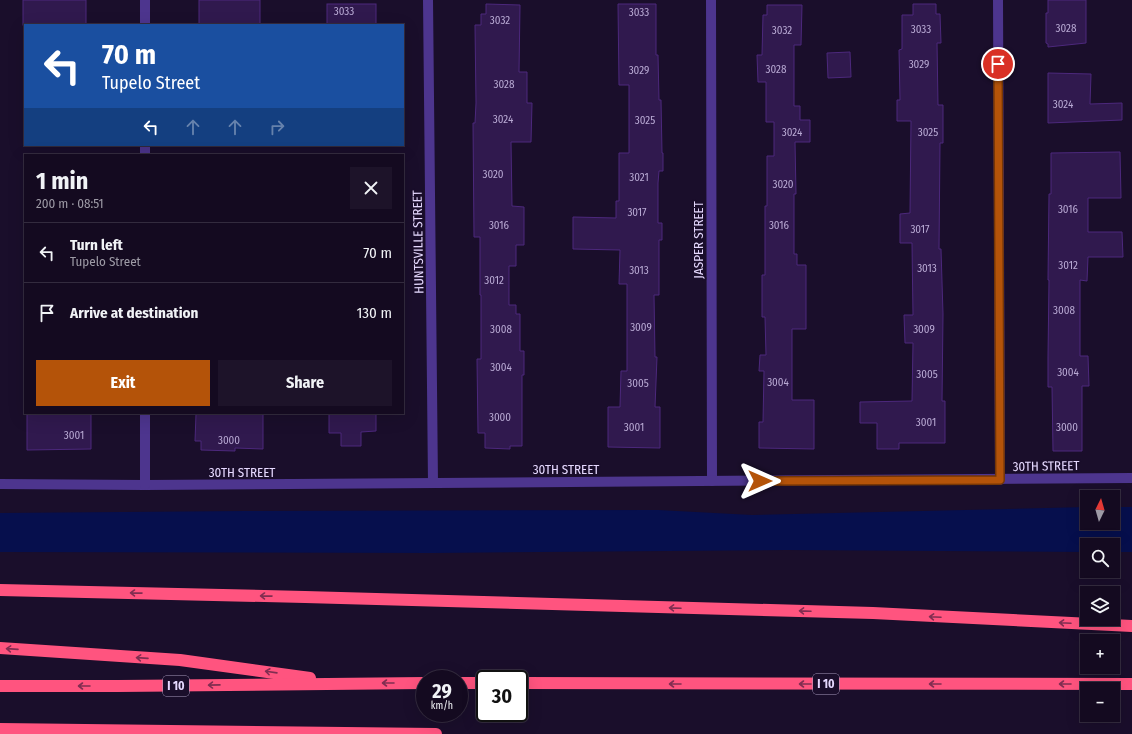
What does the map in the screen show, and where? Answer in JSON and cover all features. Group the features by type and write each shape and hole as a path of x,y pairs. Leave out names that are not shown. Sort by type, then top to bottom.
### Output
{"highway":[{"path":"0,590 305,597 873,614 1132,626"},
{"path":"0,648 180,660 351,683"},
{"name":"I 10","path":"0,686 416,683"},
{"name":"I 10","path":"528,683 1132,684"},
{"path":"0,729 436,734"}],"street":[{"path":"145,0 145,24"},
{"name":"HUNTSVILLE STREET","path":"428,0 433,483"},
{"name":"JASPER STREET","path":"711,0 712,481"},
{"path":"998,0 1000,480"},
{"path":"145,414 145,485"},
{"name":"30TH STREET","path":"0,484 145,485 1132,478"}],"shaded area":[{"path":"1080,507 1080,530 1120,530 1120,507 1132,507 1132,552 1120,552 1120,538 1080,538 1080,552 786,550 432,553 0,552 0,513 658,510 752,515"}],"building":[{"path":"23,0 86,0 86,24 23,25"},
{"path":"199,0 260,0 260,24 199,24"},
{"path":"1048,0 1086,0 1086,43 1048,47 1048,44 1046,43 1046,13 1048,13"},
{"path":"327,4 376,4 376,24 327,24"},
{"path":"486,4 520,5 519,72 527,72 527,103 532,103 531,142 511,142 512,206 524,207 524,245 516,245 516,266 509,266 509,305 516,305 516,314 520,314 520,351 524,351 524,375 522,375 522,446 510,446 510,449 485,448 485,433 478,433 477,359 481,359 481,295 480,237 474,237 473,123 475,123 476,103 475,25 481,25 481,14 486,14"},
{"path":"618,4 656,4 656,55 658,55 659,100 661,100 663,153 663,171 659,171 658,183 658,223 662,223 662,240 659,240 659,295 654,295 655,357 657,357 655,407 660,407 660,448 608,447 608,407 620,407 621,371 627,371 627,284 619,284 620,250 573,249 573,217 616,218 616,201 619,201 619,153 629,153 629,85 619,85"},
{"path":"913,4 936,4 936,14 940,14 941,43 937,43 938,105 943,105 943,143 940,143 939,249 941,249 943,314 942,401 945,401 945,443 899,443 899,449 877,449 877,423 860,423 860,402 912,401 913,343 905,343 904,315 913,315 912,243 900,243 900,214 910,213 911,121 897,121 897,100 900,100 899,50 902,49 902,15 913,15"},
{"path":"767,5 802,5 801,45 794,45 794,106 800,106 800,120 810,120 810,142 795,142 796,194 794,194 794,254 797,254 797,265 806,265 806,329 792,329 792,400 814,400 814,449 759,448 759,422 763,422 764,371 759,371 760,355 766,355 765,317 762,317 762,275 765,275 767,156 774,156 774,122 766,122 766,82 758,82 757,55 762,55 763,15 767,15"},
{"path":"850,52 851,77 828,78 827,53"},
{"path":"1048,73 1091,74 1090,104 1122,103 1122,120 1048,123"},
{"path":"1120,152 1121,198 1088,198 1088,232 1122,232 1123,257 1088,257 1087,281 1080,280 1080,356 1088,356 1089,386 1082,386 1082,451 1053,451 1052,387 1048,387 1049,194 1051,194 1051,153"},
{"path":"27,414 91,414 91,449 27,450"},
{"path":"196,414 263,414 263,449 235,448 235,451 201,450 201,441 195,441"},
{"path":"329,414 376,414 376,431 361,432 361,446 341,446 341,433 329,433"}],"route":[{"path":"760,481 1000,480 998,64"}]}
